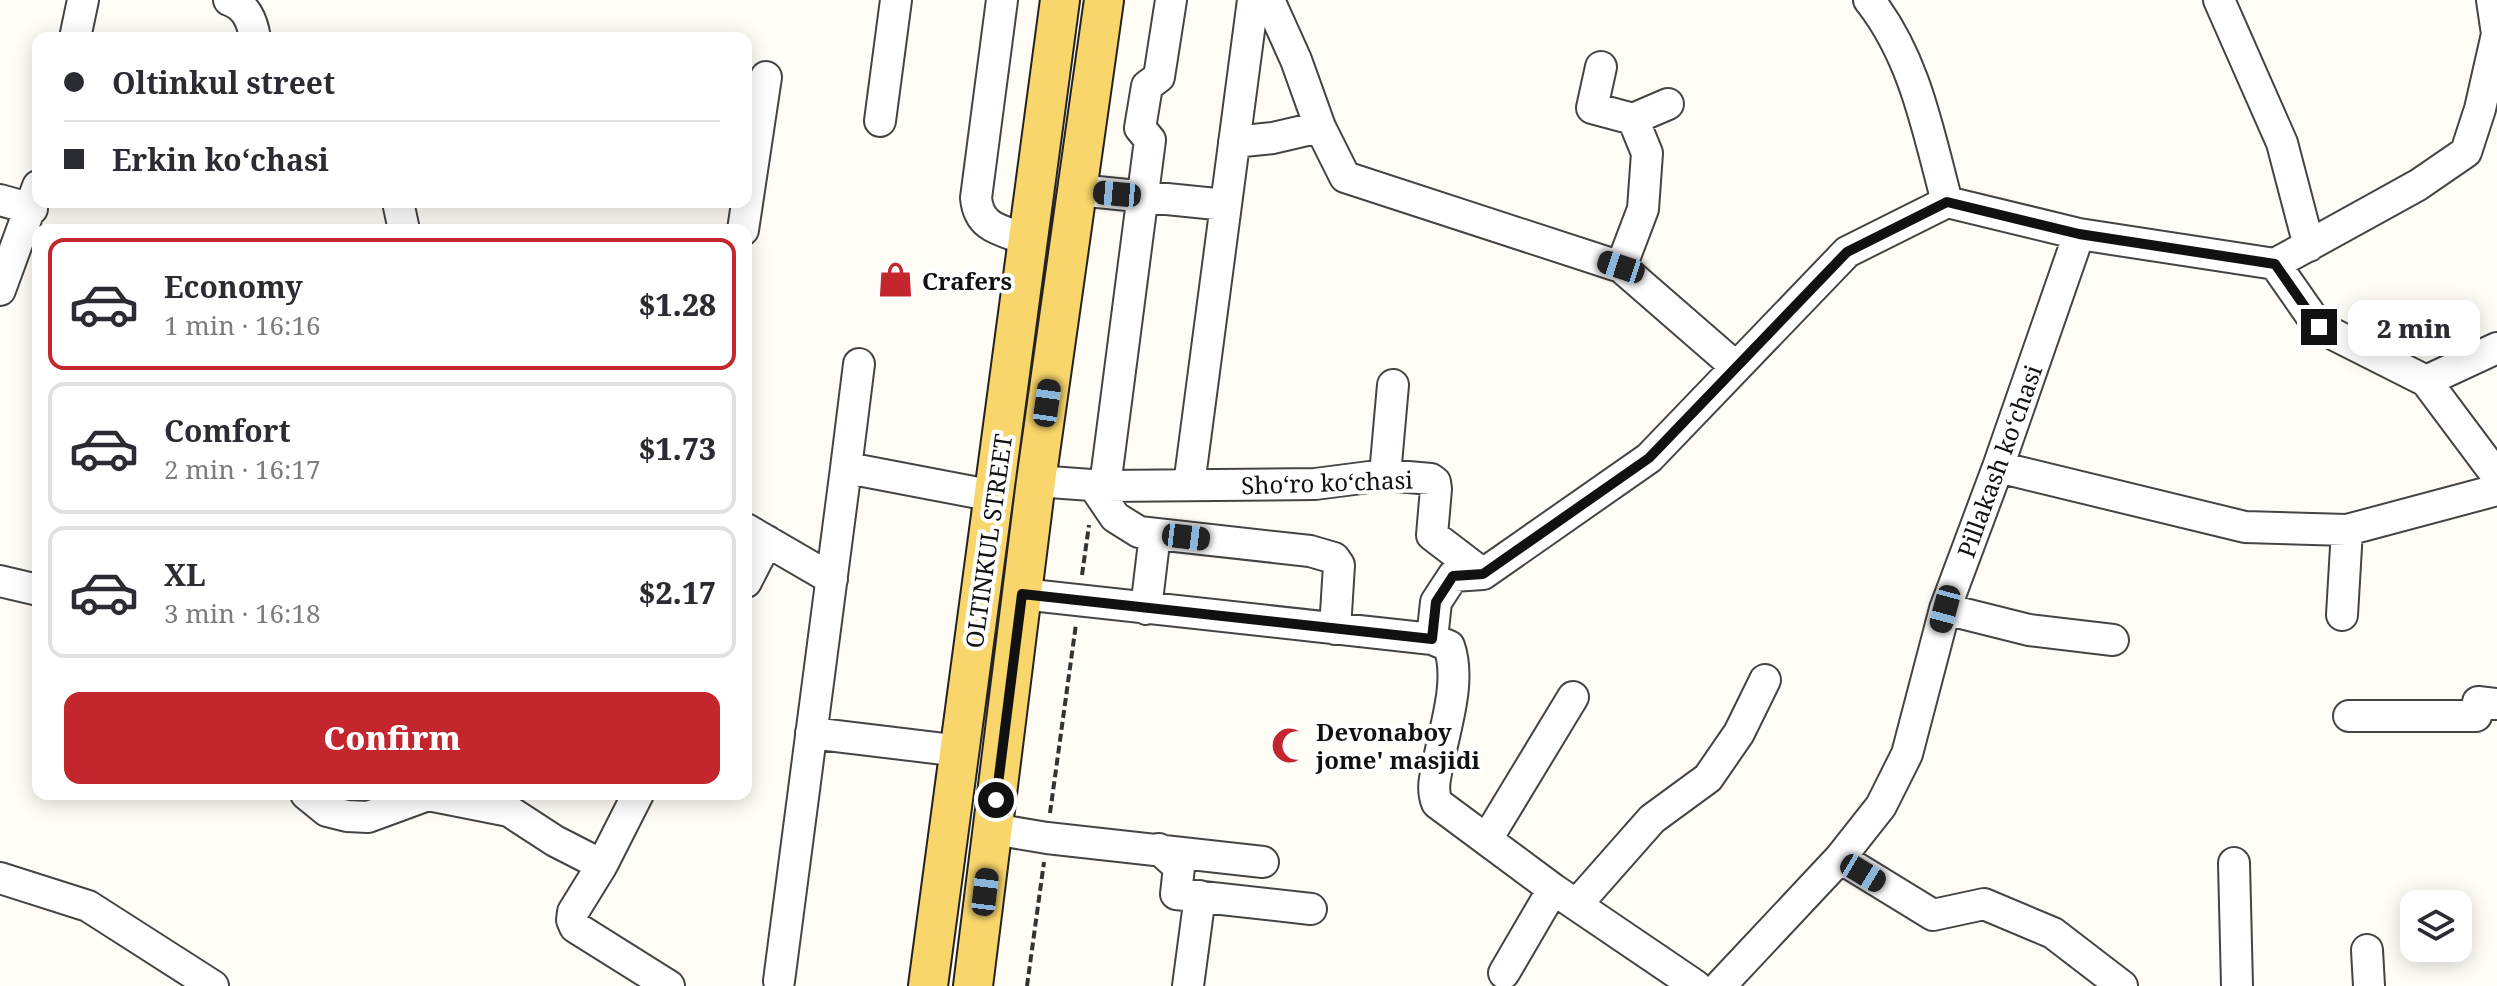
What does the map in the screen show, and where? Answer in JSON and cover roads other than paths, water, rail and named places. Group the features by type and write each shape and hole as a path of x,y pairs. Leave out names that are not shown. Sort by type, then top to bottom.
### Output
{"main road":[{"name":"OLTINKUL STREET","path":"928,986 1060,0"},
{"name":"OLTINKUL STREET","path":"973,986 1036,481 1104,0"}],"street":[{"path":"76,32 83,0"},
{"path":"229,0 241,4 254,32"},
{"path":"880,121 896,0"},
{"path":"1002,0 976,198 977,212 984,222 1028,240"},
{"path":"1171,0 1159,77 1147,86 1140,128 1150,140 1100,486 1115,517 1139,532 1310,551 1334,558 1339,565 1335,629"},
{"path":"1189,485 1253,0"},
{"path":"1269,0 1296,60 1320,127 1345,177 1621,267 1736,367"},
{"path":"1869,0 1886,22 1914,79 1947,202"},
{"path":"2219,0 2282,143 2309,246"},
{"path":"1432,639 1436,602 1453,576 1483,574 1649,458 1847,252 1947,202 2079,234 2275,264 2407,192 2466,152 2480,109 2497,34 2492,0"},
{"path":"1601,67 1592,108 1633,119 1668,104"},
{"path":"752,170 766,77"},
{"path":"1621,267 1643,209 1647,153 1633,119"},
{"path":"1234,142 1273,138 1320,127"},
{"path":"1078,190 1226,205"},
{"path":"0,200 32,198"},
{"path":"0,290 32,206"},
{"name":"Pillakash koʻchasi","path":"1720,986 1840,858 1881,806 1907,754 1945,609 2079,234"},
{"path":"2275,264 2319,327 2426,381 2497,476"},
{"path":"2426,381 2497,348"},
{"path":"779,981 859,364"},
{"path":"1385,475 1393,385"},
{"path":"1998,467 2245,527 2347,530 2497,490"},
{"path":"845,476 858,470 994,496"},
{"name":"Shoʻro koʻchasi","path":"1036,481 1100,486 1315,484 1385,475 1431,479 1435,482 1432,535 1483,574"},
{"path":"2342,615 2347,530"},
{"path":"1146,609 1155,534"},
{"path":"752,556 757,535 832,579"},
{"path":"0,581 32,589"},
{"path":"1022,594 1432,639 1449,646 1454,662 1434,784 1437,803 1565,897 1696,986"},
{"path":"1945,609 2029,630 2113,640"},
{"path":"1504,973 1565,897 1652,819 1708,778 1739,733 1765,680"},
{"path":"1487,839 1573,697"},
{"path":"2349,716 2476,716 2478,702 2497,704"},
{"path":"811,733 960,751"},
{"path":"313,800 327,811 368,817 413,800"},
{"path":"457,800 509,811 555,841 602,865"},
{"path":"635,800 602,865 573,912 572,920 575,927 669,986"},
{"path":"993,829 1263,862"},
{"path":"1159,849 1179,867 1176,894 1311,909"},
{"path":"1840,858 1933,915 1984,904 2053,933 2122,986"},
{"path":"2234,863 2237,986"},
{"path":"0,878 88,906 210,985"},
{"path":"1188,986 1200,896"},
{"path":"2367,950 2369,986"}],"place":[{"name":"Crafers","path":"896,280"},
{"name":"Devonaboy jome' masjidi","path":"1290,745"}]}
